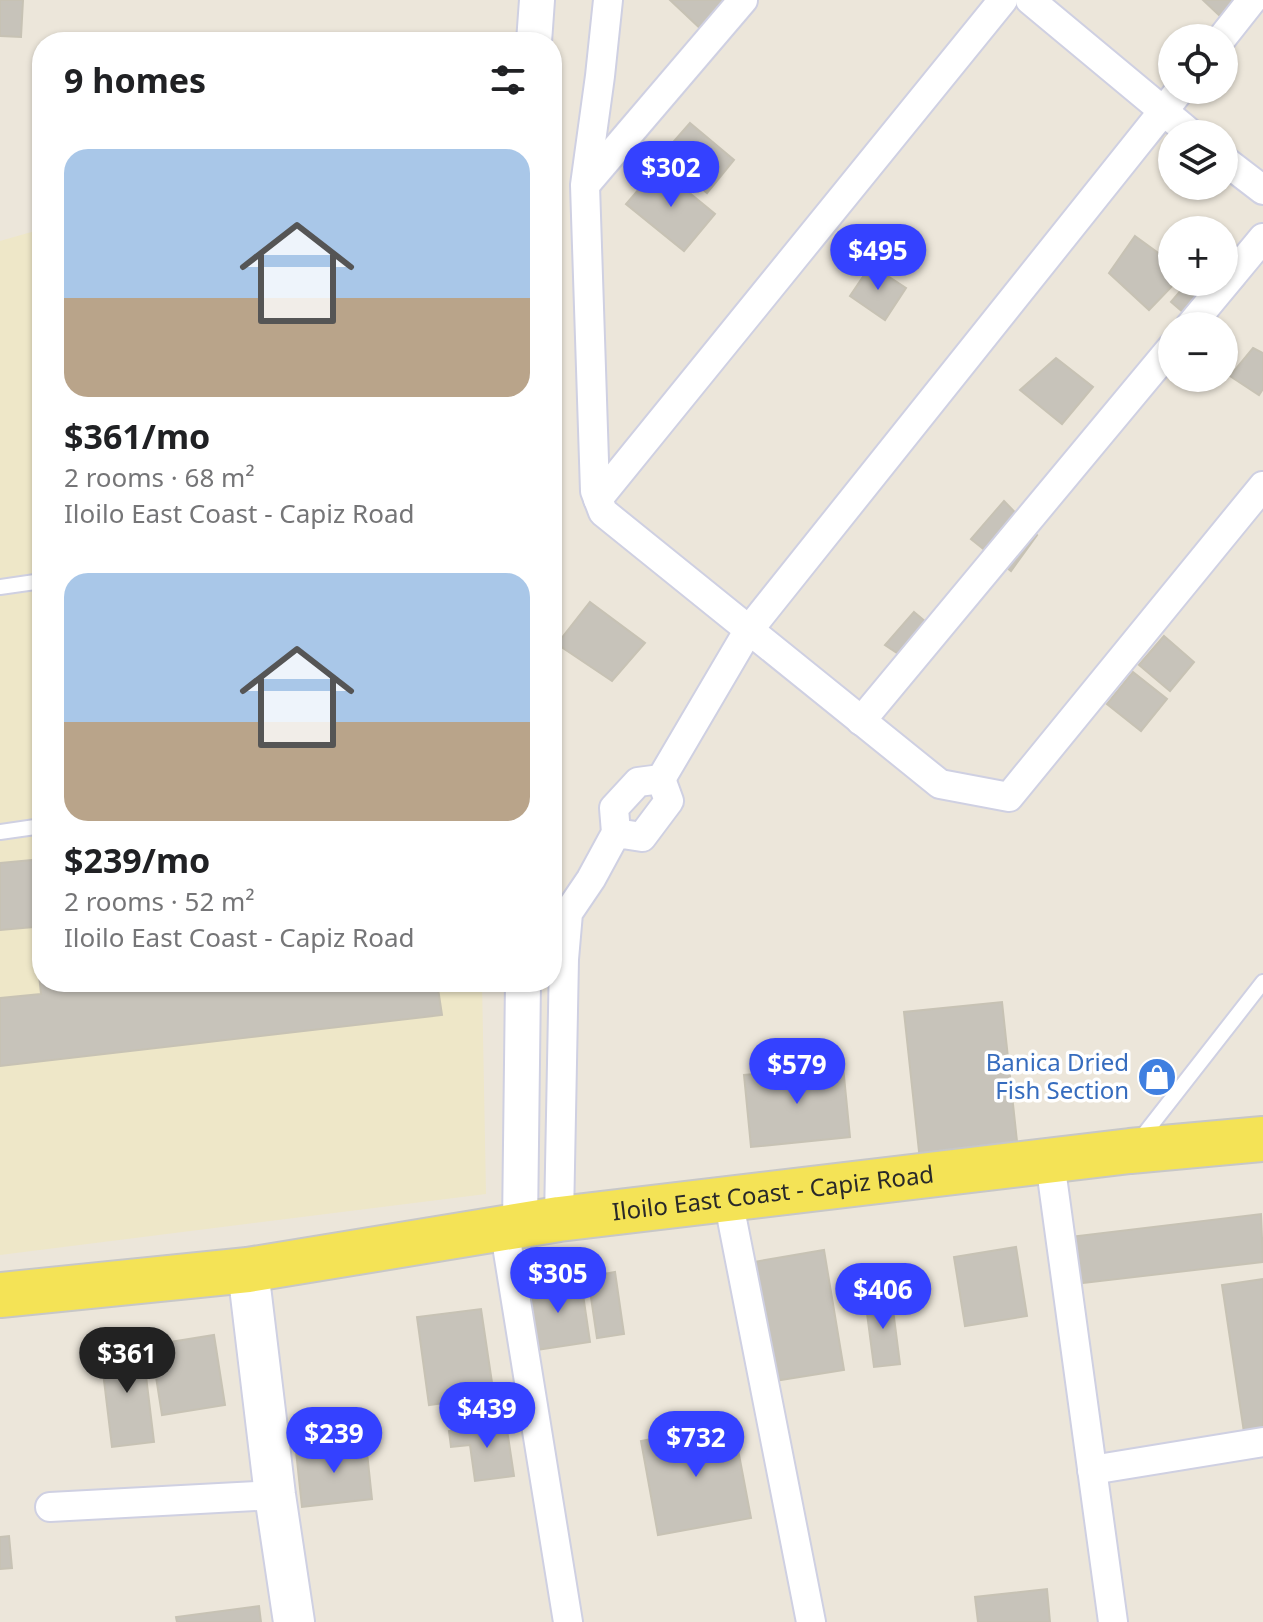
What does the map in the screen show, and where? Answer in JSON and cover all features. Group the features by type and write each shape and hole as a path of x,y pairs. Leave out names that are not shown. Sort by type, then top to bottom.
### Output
{"main road":[{"name":"Iloilo East Coast - Capiz Road","path":"0,1295 248,1270 528,1224 728,1199 1130,1151 1263,1139"},
{"path":"248,1270 294,1622"}],"street":[{"path":"535,32 537,0"},
{"path":"608,0 585,185 595,491 603,512 940,784 1009,797 1263,486"},
{"path":"585,185 743,0"},
{"path":"598,499 1003,0"},
{"path":"1030,0 1173,120"},
{"path":"1233,24 1252,0"},
{"path":"562,974 568,913 616,833 642,837 669,801 661,779 748,631 1169,104"},
{"path":"1238,171 1263,190"},
{"path":"1202,312 1263,238"},
{"path":"861,721 1158,364"},
{"path":"523,992 528,1224 568,1622"},
{"path":"528,1224 560,992"},
{"path":"1050,1162 1113,1622"},
{"path":"728,1199 811,1622"},
{"path":"1092,1470 1263,1442"},
{"path":"50,1507 275,1495"}],"lane":[{"path":"0,587 32,582"},
{"path":"0,832 32,827"},
{"path":"1130,1151 1263,982"}],"shaded area":[{"path":"32,232 32,992 482,992 486,1194 0,1255 0,241"}],"building":[{"path":"0,0 23,0 21,37 0,36"},
{"path":"670,0 733,0 704,32"},
{"path":"1203,0 1234,0 1220,16"},
{"path":"690,123 734,160 707,193 662,155"},
{"path":"658,167 715,214 684,251 626,204"},
{"path":"1135,236 1158,253 1158,296 1162,296 1149,310 1109,273"},
{"path":"871,265 906,288 885,320 850,296"},
{"path":"1176,296 1234,296 1220,312 1183,312 1171,302"},
{"path":"1253,348 1263,353 1263,389 1259,395 1238,381 1238,366"},
{"path":"1056,358 1093,387 1062,424 1020,390"},
{"path":"1004,501 1037,535 1011,571 971,539"},
{"path":"590,602 645,643 612,681 562,647 562,638"},
{"path":"914,612 944,637 918,667 885,645"},
{"path":"1164,636 1194,662 1170,691 1139,665"},
{"path":"1133,672 1167,699 1141,731 1107,704"},
{"path":"32,860 32,927 0,930 0,863"},
{"path":"439,992 442,1015 0,1066 0,998 41,994"},
{"path":"1002,1002 1019,1160 921,1170 904,1012"},
{"path":"843,1066 850,1137 751,1147 744,1075"},
{"path":"1261,1214 1263,1262 1075,1284 1069,1237"},
{"path":"1016,1247 1027,1316 965,1326 954,1257"},
{"path":"824,1250 844,1370 768,1382 748,1263"},
{"path":"615,1272 624,1334 597,1338 588,1277"},
{"path":"1263,1279 1263,1436 1245,1439 1222,1285"},
{"path":"581,1281 590,1342 536,1350 527,1288"},
{"path":"891,1294 900,1364 874,1367 865,1298"},
{"path":"481,1309 494,1396 429,1405 417,1317"},
{"path":"214,1335 225,1405 162,1415 151,1345"},
{"path":"142,1343 154,1442 112,1447 100,1347"},
{"path":"506,1423 514,1476 475,1481 470,1445 451,1447 449,1431"},
{"path":"733,1423 751,1518 658,1535 641,1441"},
{"path":"366,1443 372,1499 302,1507 296,1451"},
{"path":"9,1536 12,1568 0,1569 0,1537"},
{"path":"1047,1589 1050,1622 978,1622 975,1597"},
{"path":"259,1606 261,1622 177,1622 176,1617"}],"place":[{"name":"Banica Dried Fish Section","path":"1157,1077"}]}
